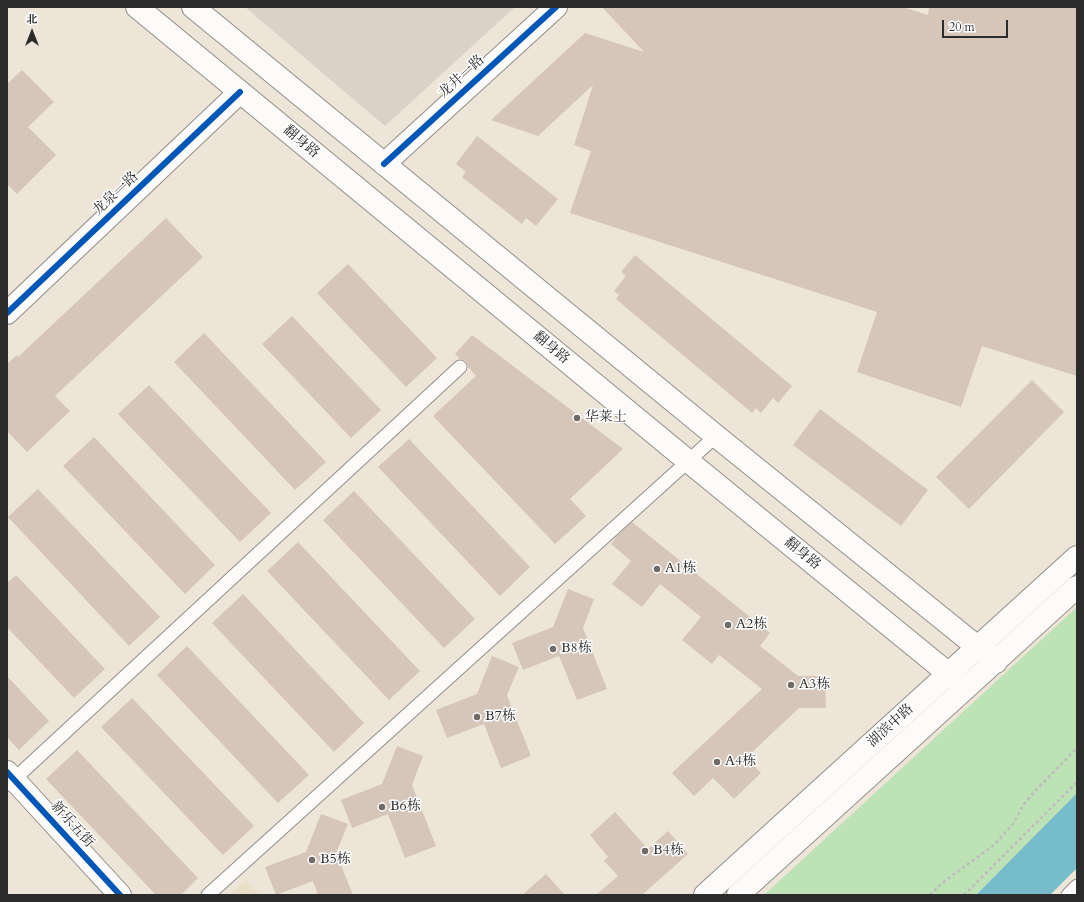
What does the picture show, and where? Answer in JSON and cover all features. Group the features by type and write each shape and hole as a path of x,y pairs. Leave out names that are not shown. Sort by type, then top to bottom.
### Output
{"main road":[{"name":"翻身路","path":"137,7 966,688"},
{"path":"193,7 716,436 996,662"},
{"name":"龙井一路","path":"384,164 556,7"},
{"name":"龙泉一路","path":"7,313 240,92"},
{"name":"湖滨中路","path":"705,895 1077,557"},
{"name":"湖滨中路","path":"738,895 1077,587"},
{"name":"新乐五街","path":"9,779 120,895"}],"lane":[{"path":"9,779 460,367"},
{"path":"208,895 716,436"},
{"path":"1068,895 1077,886"}],"path":[{"path":"930,895 942,883 1000,840 1013,824 1024,804 1077,748"},
{"path":"964,895 1077,782"}],"shaded area":[{"path":"245,7 515,7 385,126"},
{"path":"246,880 260,895 229,895"}],"green space":[{"path":"1077,607 1077,793 976,895 764,895"}],"water":[{"path":"1077,793 1077,868 1050,895 976,895"}],"building":[{"path":"602,7 902,7 928,15 929,7 1077,7 1077,376 982,346 961,407 857,372 877,312 570,213 591,151 574,145 593,85 538,136 491,120 585,33 644,52"},
{"path":"22,70 54,102 28,127 56,155 17,194 7,184 7,84"},
{"path":"477,136 558,199 536,226 526,218 522,224 462,177 466,172 456,164"},
{"path":"166,218 203,257 55,396 70,411 27,452 7,431 7,364 17,355 18,357"},
{"path":"635,255 792,386 778,403 773,398 761,413 756,408 752,413 616,299 619,295 614,291 626,276 621,272"},
{"path":"348,264 437,358 406,387 317,293"},
{"path":"292,316 381,410 351,438 262,344"},
{"path":"204,333 326,462 295,490 174,362"},
{"path":"472,335 623,449 570,499 586,516 555,544 433,416 476,376 468,367 466,361 460,359 455,354"},
{"path":"1032,380 1064,412 969,509 936,477"},
{"path":"149,385 271,513 240,542 118,414"},
{"path":"820,409 928,490 901,526 793,445"},
{"path":"94,437 215,565 185,594 63,466"},
{"path":"409,439 530,567 500,596 378,467"},
{"path":"38,489 160,617 129,646 8,517"},
{"path":"354,491 475,619 444,648 323,520"},
{"path":"632,522 770,633 760,646 798,676 825,676 826,708 799,708 746,758 761,773 734,799 713,778 694,796 672,773 762,689 719,655 712,664 682,640 701,617 660,584 642,607 612,584 631,561 611,544"},
{"path":"298,542 420,671 389,700 267,571"},
{"path":"16,575 105,669 74,698 7,627 7,583"},
{"name":"B8栋","path":"568,589 594,599 583,628 607,689 577,700 559,656 523,670 512,643 553,627"},
{"path":"243,594 364,723 334,752 212,623"},
{"path":"187,646 309,775 278,803 157,675"},
{"name":"B7栋","path":"492,656 519,667 507,695 531,756 501,768 484,724 447,738 436,710 477,694"},
{"path":"7,676 49,721 19,750 7,737"},
{"path":"132,698 254,826 223,855 101,727"},
{"name":"B6栋","path":"397,746 423,756 412,785 436,846 405,858 388,814 352,828 341,800 382,784"},
{"path":"77,750 198,878 181,895 156,895 46,779"},
{"name":"B4栋","path":"615,812 648,849 668,831 688,854 642,895 596,895 618,876 604,861 608,857 590,835"},
{"name":"B5栋","path":"321,814 348,824 336,853 353,895 318,895 313,881 276,895 265,867 306,852"},
{"path":"546,874 565,895 522,895"}],"cycle path":[{"path":"384,164 556,7"},
{"path":"7,313 240,92"},
{"path":"7,772 120,895"}],"place":[{"name":"华莱士","path":"577,418"},
{"name":"A1栋","path":"657,569"},
{"name":"A2栋","path":"728,625"},
{"name":"B8栋","path":"553,649"},
{"name":"A3栋","path":"791,685"},
{"name":"B7栋","path":"477,717"},
{"name":"A4栋","path":"717,762"},
{"name":"B6栋","path":"382,807"},
{"name":"B4栋","path":"645,851"},
{"name":"B5栋","path":"312,860"}]}
